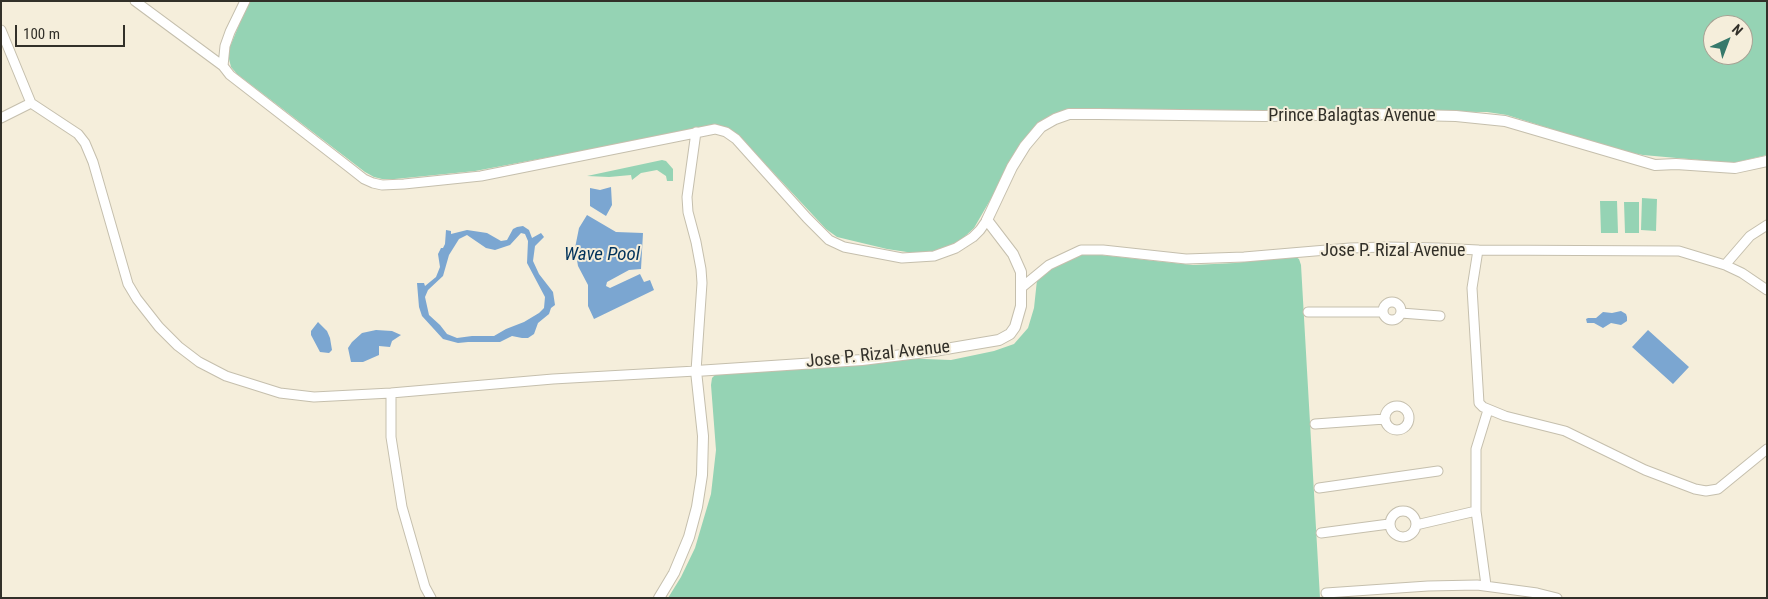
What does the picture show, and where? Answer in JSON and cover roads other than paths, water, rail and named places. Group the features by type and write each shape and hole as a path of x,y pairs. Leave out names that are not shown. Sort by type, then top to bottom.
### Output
{"main road":[{"name":"Prince Balagtas Avenue","path":"987,220 1012,167 1028,141 1041,127 1069,114 1264,116 1369,114 1480,117 1505,121 1655,165 1676,164 1735,168 1767,160"},
{"name":"Jose P. Rizal Avenue","path":"696,371 862,360 999,340 1010,334 1015,327 1021,306 1021,272 1018,262 987,220"},
{"path":"658,598 674,573 698,507 702,475 703,436 696,371"}],"street":[{"path":"135,1 223,66 230,75 364,179 382,185 481,176 715,129 732,135 812,224 829,240 844,247 902,258 934,256 956,248 973,237 987,220"},
{"path":"223,66 225,46 245,1"},
{"path":"1,30 30,104 78,134 85,143 93,162 128,284 137,299 159,327 178,346 199,362 249,385 280,393 314,397 391,393 553,379 696,371 701,270 688,212 687,197 696,132"},
{"path":"1,118 30,104"},
{"path":"1725,265 1750,236 1767,226"},
{"name":"Jose P. Rizal Avenue","path":"1021,288 1049,265 1081,250 1103,250 1186,259 1244,257 1350,248 1438,248 1478,250 1672,250 1699,255 1725,265 1742,273 1767,290"},
{"path":"1478,250 1472,288 1479,402 1488,410 1505,416 1565,430 1645,470 1695,489 1706,491 1718,489 1767,449"},
{"path":"1392,302 1400,306 1401,313 1398,319 1392,320 1386,318 1383,312 1384,306 1392,302"},
{"path":"1308,312 1383,312"},
{"path":"1401,313 1440,316"},
{"path":"391,393 391,437 402,507 425,587 431,598"},
{"path":"1486,585 1476,511 1476,449 1488,410"},
{"path":"1315,424 1385,419"},
{"path":"1319,488 1438,471"},
{"path":"1403,511 1412,515 1416,525 1412,534 1402,538 1393,534 1389,524 1393,515 1403,511"},
{"path":"1416,525 1476,511"},
{"path":"1321,533 1389,524"},
{"path":"1326,593 1369,594 1486,585 1556,598"}],"water":[{"path":"611,187 612,205 606,216 590,206 590,188 600,190"},
{"name":"Wave Pool","path":"587,215 616,232 643,233 641,269 629,270 607,282 606,286 610,288 640,274 644,282 650,280 654,290 594,319 588,306 588,285 578,266 575,248 579,228"},
{"path":"523,226 529,230 532,238 541,233 544,237 535,246 533,261 539,274 553,292 555,305 551,308 549,314 538,323 534,334 528,338 512,336 500,342 458,343 443,339 422,316 419,307 417,283 424,283 425,286 436,277 440,267 438,254 445,244 446,230 451,231 451,234 467,230 487,233 501,241 507,240 513,229","holes":["521,233 525,234 528,241 527,263 545,297 544,308 524,322 494,336 457,338 447,334 429,315 425,297 428,290 443,276 449,255 459,239 467,235 486,248 495,250 510,245"]},
{"path":"1621,311 1626,314 1627,321 1621,325 1611,323 1603,328 1594,323 1587,323 1586,319 1596,318 1603,312"},
{"path":"318,322 327,331 330,338 332,350 329,353 320,352 311,335 311,331"},
{"path":"376,330 392,331 401,335 392,341 390,347 379,346 379,355 363,362 351,362 348,348 352,342 362,333"},
{"path":"1648,330 1689,367 1673,384 1632,347"}]}
